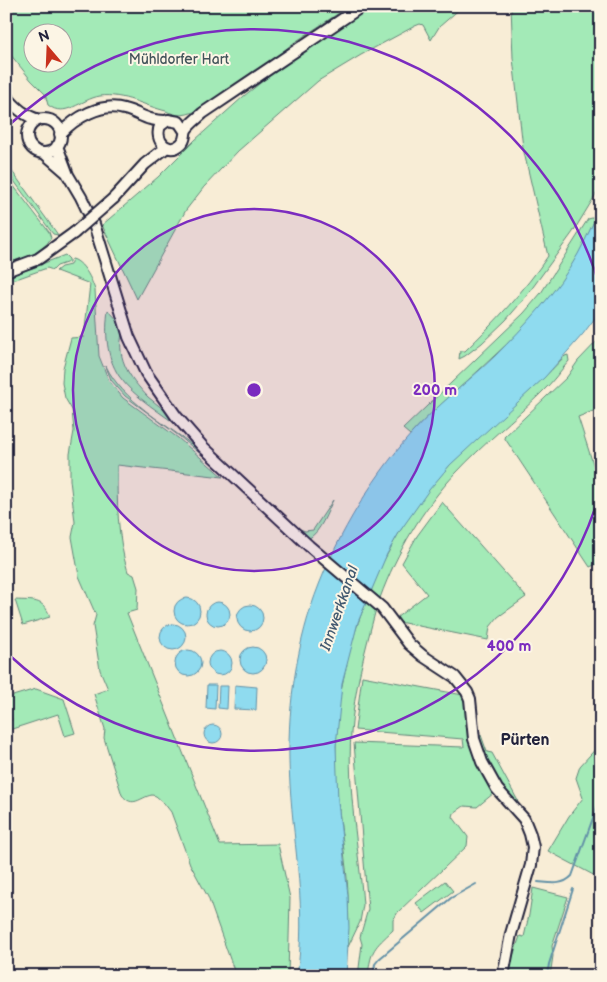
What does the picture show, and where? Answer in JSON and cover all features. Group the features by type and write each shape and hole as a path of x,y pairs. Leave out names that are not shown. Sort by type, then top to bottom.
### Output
{"main road":[{"path":"185,131 203,113 362,6"},
{"path":"6,96 17,109 28,130"},
{"path":"146,119 167,147 175,148 185,138 182,124 146,119 130,111 114,107 100,109 77,119 60,134 57,146 68,175 94,224 129,337 157,391 203,447 379,606 409,644 423,656 455,677 465,688 470,699 474,739 484,768 497,789 521,815 530,834 533,847 531,865 511,934 503,976"},
{"path":"17,109 28,117 39,120 51,122 77,119"},
{"path":"145,164 158,137 160,126 170,121 203,113"},
{"path":"39,120 32,124 28,130 27,138 30,146 36,151 44,153 68,175"},
{"path":"51,122 57,127 60,134"},
{"path":"44,153 51,151 57,146"},
{"path":"6,271 38,259 74,233 114,198 145,164 167,147"}],"green space":[{"name":"Mühldorfer Hart","path":"6,6 349,6 295,42 224,96 194,112 181,115 117,96 100,96 61,110 54,109 48,105 45,94 25,72 72,72 72,22 22,22 22,69 6,49"},
{"path":"367,6 463,6 439,27 431,40 423,25 420,24 361,55 318,81 238,151 204,187 186,210 137,299 102,225 158,177 195,140 244,96 294,56"},
{"path":"511,6 601,6 601,186 573,232 525,298 482,343 459,359 460,351 465,351 498,317 529,282 548,256 523,148 513,58"},
{"path":"6,163 58,235 53,234 6,170"},
{"path":"6,176 49,232 51,238 37,252 6,265"},
{"path":"596,217 570,269 528,322 410,435 403,429 524,313 541,293 588,219"},
{"path":"65,255 69,262 57,266 53,270 47,268 6,281 6,277"},
{"path":"72,259 76,260 83,267 95,290 99,356 109,381 123,398 178,438 223,477 117,465 120,532 124,559 128,572 134,575 138,588 137,610 127,613 220,845 278,844 290,898 288,976 255,974 255,976 236,976 208,897 190,864 171,812 156,796 148,796 133,802 122,795 104,738 105,729 94,694 108,689 100,670 93,626 96,615 79,576 72,537 75,522 70,480 70,454 74,431 72,410 65,398 62,383 63,368 71,338 84,337 90,284 56,271 61,267 70,265"},
{"path":"108,310 124,327 121,347 125,365 134,381 148,397 214,450 300,529 305,531 313,530 333,500 317,532 313,536 308,539 200,444 133,392 119,376 111,360 107,344"},
{"path":"601,337 601,408 578,417 596,473 601,473 601,562 590,567 504,437 567,377 578,361"},
{"path":"568,355 569,361 549,385 466,462 432,501 421,516 394,564 380,598 371,591 383,562 401,530 432,486 449,466 492,424"},
{"path":"106,366 113,378 134,401 184,438 221,471 179,436 125,396 111,380"},
{"path":"442,502 526,597 498,617 490,627 488,640 399,622 396,618 427,594 402,563 417,536"},
{"path":"15,600 37,602 44,606 50,617 23,625"},
{"path":"366,602 376,609 357,686 352,717 350,755 352,798 363,905 360,922 348,947 349,914 347,882 338,806 337,729 346,665 358,622"},
{"path":"362,676 463,695 477,763 494,793 477,807 464,806 454,813 453,817 468,837 467,846 398,912 393,920 393,930 372,954 368,976 358,976 362,944 360,937 368,909 354,743 464,747 463,739 355,730"},
{"path":"36,689 64,699 75,733 65,736 58,714 6,731 6,723 12,720 6,698"},
{"path":"481,735 487,752 492,753 518,801 516,803 503,787 489,763 479,736"},
{"path":"601,743 601,879 548,851 569,816 583,798 576,778 580,766"},
{"path":"445,881 453,891 424,913 416,903"},
{"path":"533,888 568,897 552,946 553,956 550,976 510,976 511,962 520,936 524,937"}],"water":[{"name":"Innwerkkanal","path":"601,207 601,310 583,334 545,377 450,465 429,490 400,531 387,554 358,622 342,684 336,746 338,801 348,896 349,928 346,976 297,976 301,927 299,880 290,784 290,717 295,672 305,628 319,584 340,538 366,493 381,472 412,433 442,403 495,356 540,308 570,268"},
{"path":"187,598 196,602 200,611 196,620 187,624 178,620 174,611 178,602"},
{"path":"218,602 227,605 230,614 227,623 218,626 209,623 206,614 209,605"},
{"path":"250,605 259,609 263,618 259,627 250,631 241,627 237,618 241,609"},
{"path":"173,624 182,628 186,637 182,646 173,650 164,646 160,637 164,628"},
{"path":"253,647 262,651 266,660 262,669 253,673 244,669 240,660 244,651"},
{"path":"188,650 197,654 201,663 197,672 188,676 179,672 175,663 179,654"},
{"path":"220,651 228,655 232,663 228,671 220,675 212,671 208,663 212,655"},
{"path":"207,685 216,685 215,709 206,708"},
{"path":"235,685 257,687 256,710 234,709"},
{"path":"219,686 228,686 227,709 218,708"},
{"path":"213,725 219,728 222,734 219,740 213,743 207,740 204,734 207,728"}],"waterway":[{"path":"538,882 560,883 572,876 601,796"},
{"path":"373,976 375,964 379,959 451,898 476,884"},
{"path":"547,976 549,964 573,889"}],"district":[{"name":"Pürten","path":"525,739"}]}
